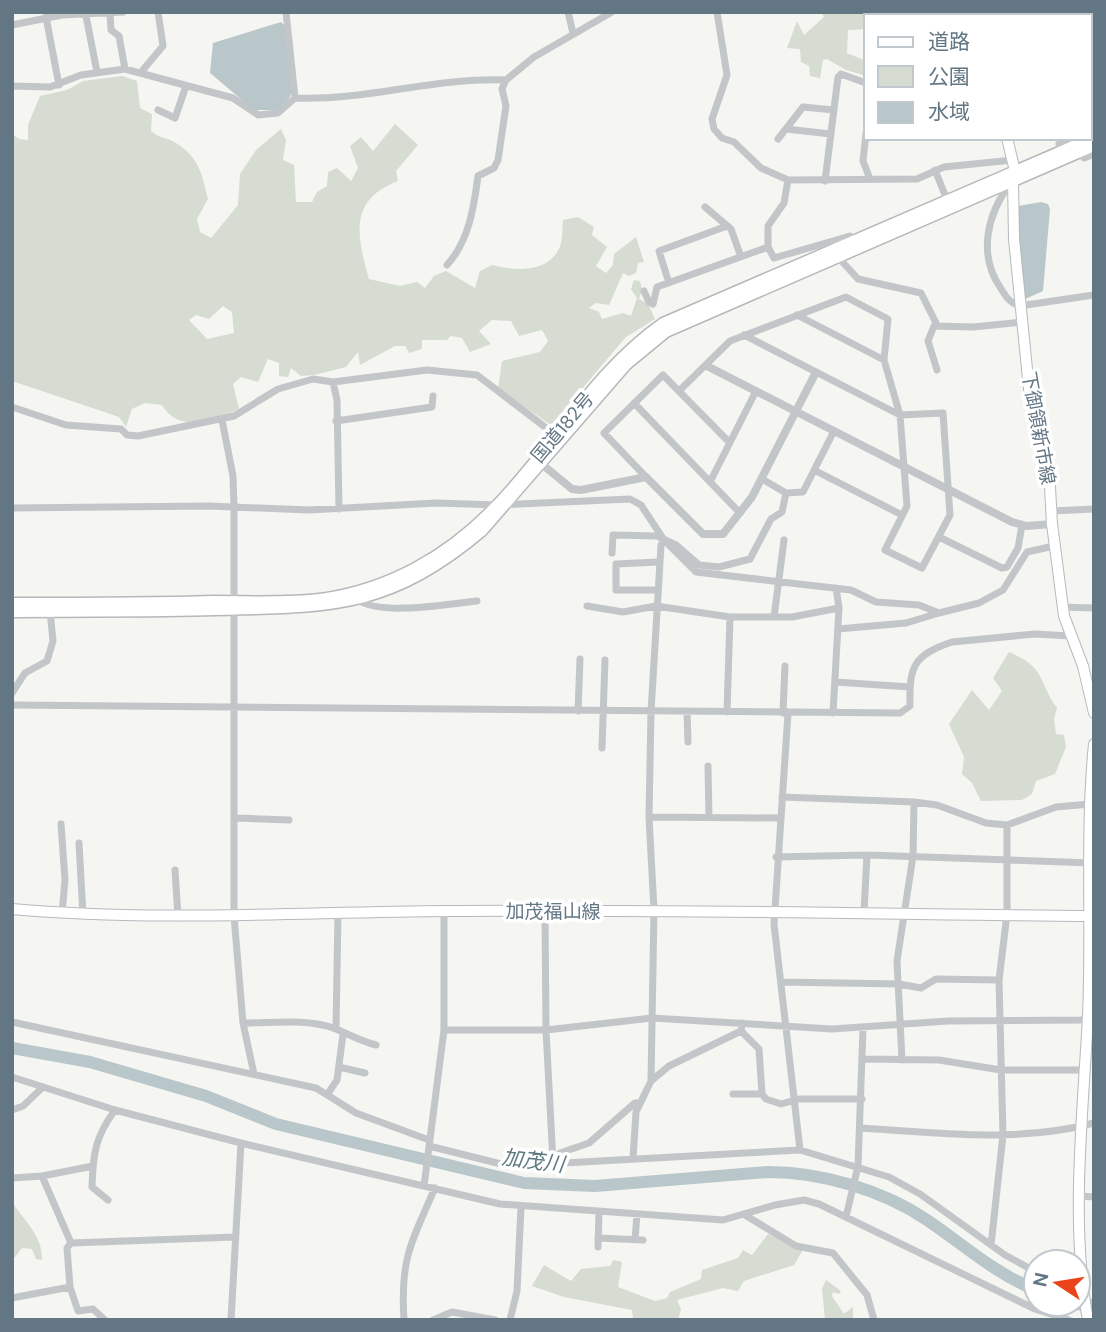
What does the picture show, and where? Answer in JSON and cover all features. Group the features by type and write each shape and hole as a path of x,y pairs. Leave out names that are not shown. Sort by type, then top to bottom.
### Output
{"highway":[{"name":"国道182号","path":"1054,159 1089,140"},
{"path":"1059,144 1054,159 1089,156"},
{"name":"国道182号","path":"12,603 236,605 296,609 358,600 430,570 473,538 626,365 666,332 836,256 857,243 947,200 1014,171 1094,146"},
{"name":"国道182号","path":"559,438 621,358 663,323 857,243 1014,171"},
{"name":"国道182号","path":"12,612 236,605 319,599 373,587 398,577 449,548 503,504"}],"main road":[{"name":"下御領新市線","path":"1007,140 1014,171 1019,306 1029,389 1049,469 1054,546 1062,607 1093,702 1094,713"},
{"path":"1080,1248 1083,1070 1091,1017 1090,804 1094,744"},
{"name":"加茂福山線","path":"12,909 83,916 178,918 444,911 774,911 1092,916"}],"street":[{"path":"12,25 46,17 122,12"},
{"path":"142,71 163,46 158,12"},
{"path":"286,12 295,98"},
{"path":"568,12 572,33"},
{"path":"447,265 457,254 472,215 478,176 494,168 498,160 506,106 502,89 506,80 572,33 611,12"},
{"path":"717,12 727,75 712,119 722,138 734,142 761,168 788,180 825,181 917,179 944,167 1014,171 1002,194 986,246 987,267 992,276 1009,302 1019,306 1094,295"},
{"path":"110,14 111,30 119,36 125,69"},
{"path":"86,16 97,72"},
{"path":"46,17 60,85"},
{"path":"12,86 60,85 97,72 125,69 142,71 233,98 250,111 268,116 278,113 295,98 335,99 375,90 506,80"},
{"path":"825,181 838,77 841,74 864,82"},
{"path":"158,110 175,118 186,86"},
{"path":"778,139 803,107 834,110"},
{"path":"786,129 831,134"},
{"path":"865,140 863,161 870,179"},
{"path":"1059,144 1068,140"},
{"path":"935,170 947,200"},
{"path":"788,180 784,204 768,226 768,247 774,258 850,236 857,243"},
{"path":"705,207 727,226 741,257"},
{"path":"669,283 659,251 727,226"},
{"path":"644,291 649,302 653,304 657,288 768,247"},
{"path":"836,256 858,279 921,293 937,325"},
{"path":"679,391 730,341 744,335 846,297 888,319 884,360 900,415 907,506 885,550 922,568 950,515 943,413 900,415 815,374 744,335"},
{"path":"797,315 884,360"},
{"path":"937,325 972,327 1023,322"},
{"path":"937,325 928,341 937,370"},
{"path":"707,366 1022,525 1052,524"},
{"path":"12,407 24,408 49,422 121,429 127,435 138,436 203,421 222,420 249,409 278,389 295,383 313,379 333,382 428,370 477,375 559,438"},
{"path":"729,442 663,375 604,433 703,534 723,534 761,479 815,374"},
{"path":"333,382 339,509"},
{"path":"710,482 756,391"},
{"path":"336,421 432,407 433,396"},
{"path":"634,403 740,513"},
{"path":"222,420 233,476 234,507 234,916 243,1023 254,1073"},
{"path":"761,479 786,493 803,492 834,431"},
{"path":"539,461 572,489 581,490 646,477"},
{"path":"814,470 902,515"},
{"path":"612,553 613,535 657,537 676,545 699,565 719,568 750,559 771,519 782,512 786,493"},
{"path":"12,508 339,509 436,502 503,504 630,499 641,505 664,540 696,572 851,590 884,604 919,605 939,613"},
{"path":"1051,512 1094,509"},
{"path":"939,537 1002,568 1007,567 1018,548 1022,525"},
{"path":"651,1081 654,911 649,817 651,712 659,562 664,540"},
{"path":"774,617 781,581 784,540"},
{"path":"838,629 905,623 979,603 1003,590 1027,552 1054,546"},
{"path":"657,590 616,590 616,564 659,562"},
{"path":"833,713 839,608 836,589"},
{"path":"358,600 366,605 407,607 477,601"},
{"path":"587,606 623,612 656,606 730,617 792,617 839,608"},
{"path":"1062,607 1094,608"},
{"path":"12,694 25,673 45,664 51,654 50,611"},
{"path":"727,712 730,617"},
{"path":"12,705 786,713 906,711 910,706 914,665 918,659 952,642 1035,634 1071,636"},
{"path":"578,711 580,659"},
{"path":"602,748 605,660"},
{"path":"785,666 786,713 774,911 800,1150"},
{"path":"835,682 910,687"},
{"path":"687,712 688,742"},
{"path":"708,766 709,818"},
{"path":"782,797 914,802 937,805 986,823 1007,825 1056,807 1090,804"},
{"path":"902,1060 897,961 913,856 914,802"},
{"path":"649,817 780,817"},
{"path":"234,818 289,820"},
{"path":"61,824 65,880 62,914"},
{"path":"991,1245 1003,1135 999,980 1007,914 1007,825"},
{"path":"79,843 83,916"},
{"path":"776,857 867,855 1092,863"},
{"path":"864,912 867,855"},
{"path":"175,870 178,918"},
{"path":"424,1186 444,1030 444,911"},
{"path":"545,911 546,1030 553,1162"},
{"path":"327,1095 337,1080 339,1067 338,914"},
{"path":"781,982 899,984 921,988 936,979 999,980"},
{"path":"444,1030 546,1030 652,1018 742,1027 863,1028 901,1024 1091,1017"},
{"path":"12,1021 316,1088 356,1113 429,1143 509,1166 800,1150 890,1177 1022,1264"},
{"path":"243,1023 302,1023 339,1031 376,1045"},
{"path":"633,1158 639,1103 651,1081 669,1066 742,1027"},
{"path":"742,1027 759,1049 762,1094"},
{"path":"846,1217 857,1168 861,1128 863,1028"},
{"path":"864,1059 939,1060 1001,1070 1083,1070"},
{"path":"339,1067 365,1073"},
{"path":"12,1077 115,1110 241,1143 521,1207 723,1220 804,1200 846,1217 1035,1309 1069,1320"},
{"path":"12,1110 23,1106 43,1087"},
{"path":"733,1094 762,1094 776,1103 862,1099"},
{"path":"553,1162 560,1153 589,1143 635,1102 639,1103"},
{"path":"108,1200 92,1187 93,1166 97,1137 115,1110"},
{"path":"861,1128 1003,1135 1042,1134 1081,1128 1094,1123"},
{"path":"231,1320 241,1143"},
{"path":"12,1178 43,1176 93,1166"},
{"path":"43,1176 71,1243"},
{"path":"404,1320 402,1273 407,1252 435,1188"},
{"path":"1081,1196 1094,1197"},
{"path":"510,1320 517,1291 521,1207"},
{"path":"598,1247 599,1212"},
{"path":"598,1238 639,1240 637,1214"},
{"path":"745,1215 796,1246 833,1252 867,1295 874,1320"},
{"path":"105,1320 93,1308 78,1311 70,1287 66,1248 71,1243 235,1237"},
{"path":"12,1298 70,1287"},
{"path":"433,1320 452,1312 495,1320"}],"green space":[{"path":"821,12 916,14 864,14 864,29 848,30 847,53 864,60 864,75 846,70 827,59 823,60 820,78 810,76 809,66 801,62 800,49 787,48 797,21 804,35 824,17"},
{"path":"122,76 137,81 140,108 152,114 151,131 184,148 195,160 208,199 197,219 200,232 211,238 238,205 240,174 256,150 281,129 286,140 283,160 294,165 296,202 312,202 317,192 327,186 328,172 337,168 351,181 358,168 350,146 361,137 373,151 395,124 418,145 396,171 398,181 371,198 364,209 360,221 361,248 369,279 400,286 417,282 425,288 434,276 446,271 475,288 480,271 492,265 529,268 554,257 562,239 563,220 578,217 594,227 592,235 607,247 596,266 606,273 613,265 614,254 636,237 644,262 638,263 636,273 629,276 623,273 609,305 596,303 589,308 599,312 602,319 623,313 631,316 637,298 631,289 634,280 640,281 642,290 639,299 648,304 655,319 626,337 551,425 498,389 502,361 540,352 548,341 542,330 519,336 511,321 492,320 479,331 491,344 470,352 462,338 451,336 447,340 422,340 422,349 409,353 405,346 395,346 360,365 358,352 346,367 314,375 301,376 291,368 288,377 279,376 279,363 268,359 258,382 241,377 233,384 239,409 197,422 177,419 162,405 145,403 132,409 126,427 119,417 12,381 12,134 19,139 28,140 28,125 40,96 67,90 83,81","holes":["223,306 232,312 234,333 207,339 189,320 196,315 209,319"]},
{"path":"1009,652 1036,669 1057,708 1054,719 1056,734 1064,735 1066,747 1055,774 1036,781 1032,794 1022,800 981,801 972,783 962,774 964,757 949,724 972,690 989,710 1002,691 993,678"},
{"path":"12,1202 36,1236 42,1251 42,1260 36,1259 32,1249 22,1248 12,1261"},
{"path":"768,1234 803,1250 794,1265 744,1281 738,1291 723,1288 677,1300 681,1309 678,1320 611,1320 633,1318 632,1310 564,1297 532,1286 544,1265 571,1281 581,1269 610,1266 613,1260 622,1262 618,1287 655,1301 667,1298 670,1292 701,1279 702,1270 738,1258 743,1250 752,1255"},
{"path":"826,1280 841,1291 839,1294 833,1292 832,1296 844,1314 853,1307 853,1320 825,1319 822,1289"}],"water":[{"path":"281,22 285,26 292,89 290,97 279,110 254,110 210,73 213,43"},
{"path":"1041,202 1048,204 1050,209 1043,291 1023,300 1018,206"}],"waterway":[{"name":"加茂川","path":"12,1048 90,1062 206,1096 276,1124 524,1183 595,1186 768,1172 830,1179 871,1192 910,1209 993,1267 1022,1283"}]}
